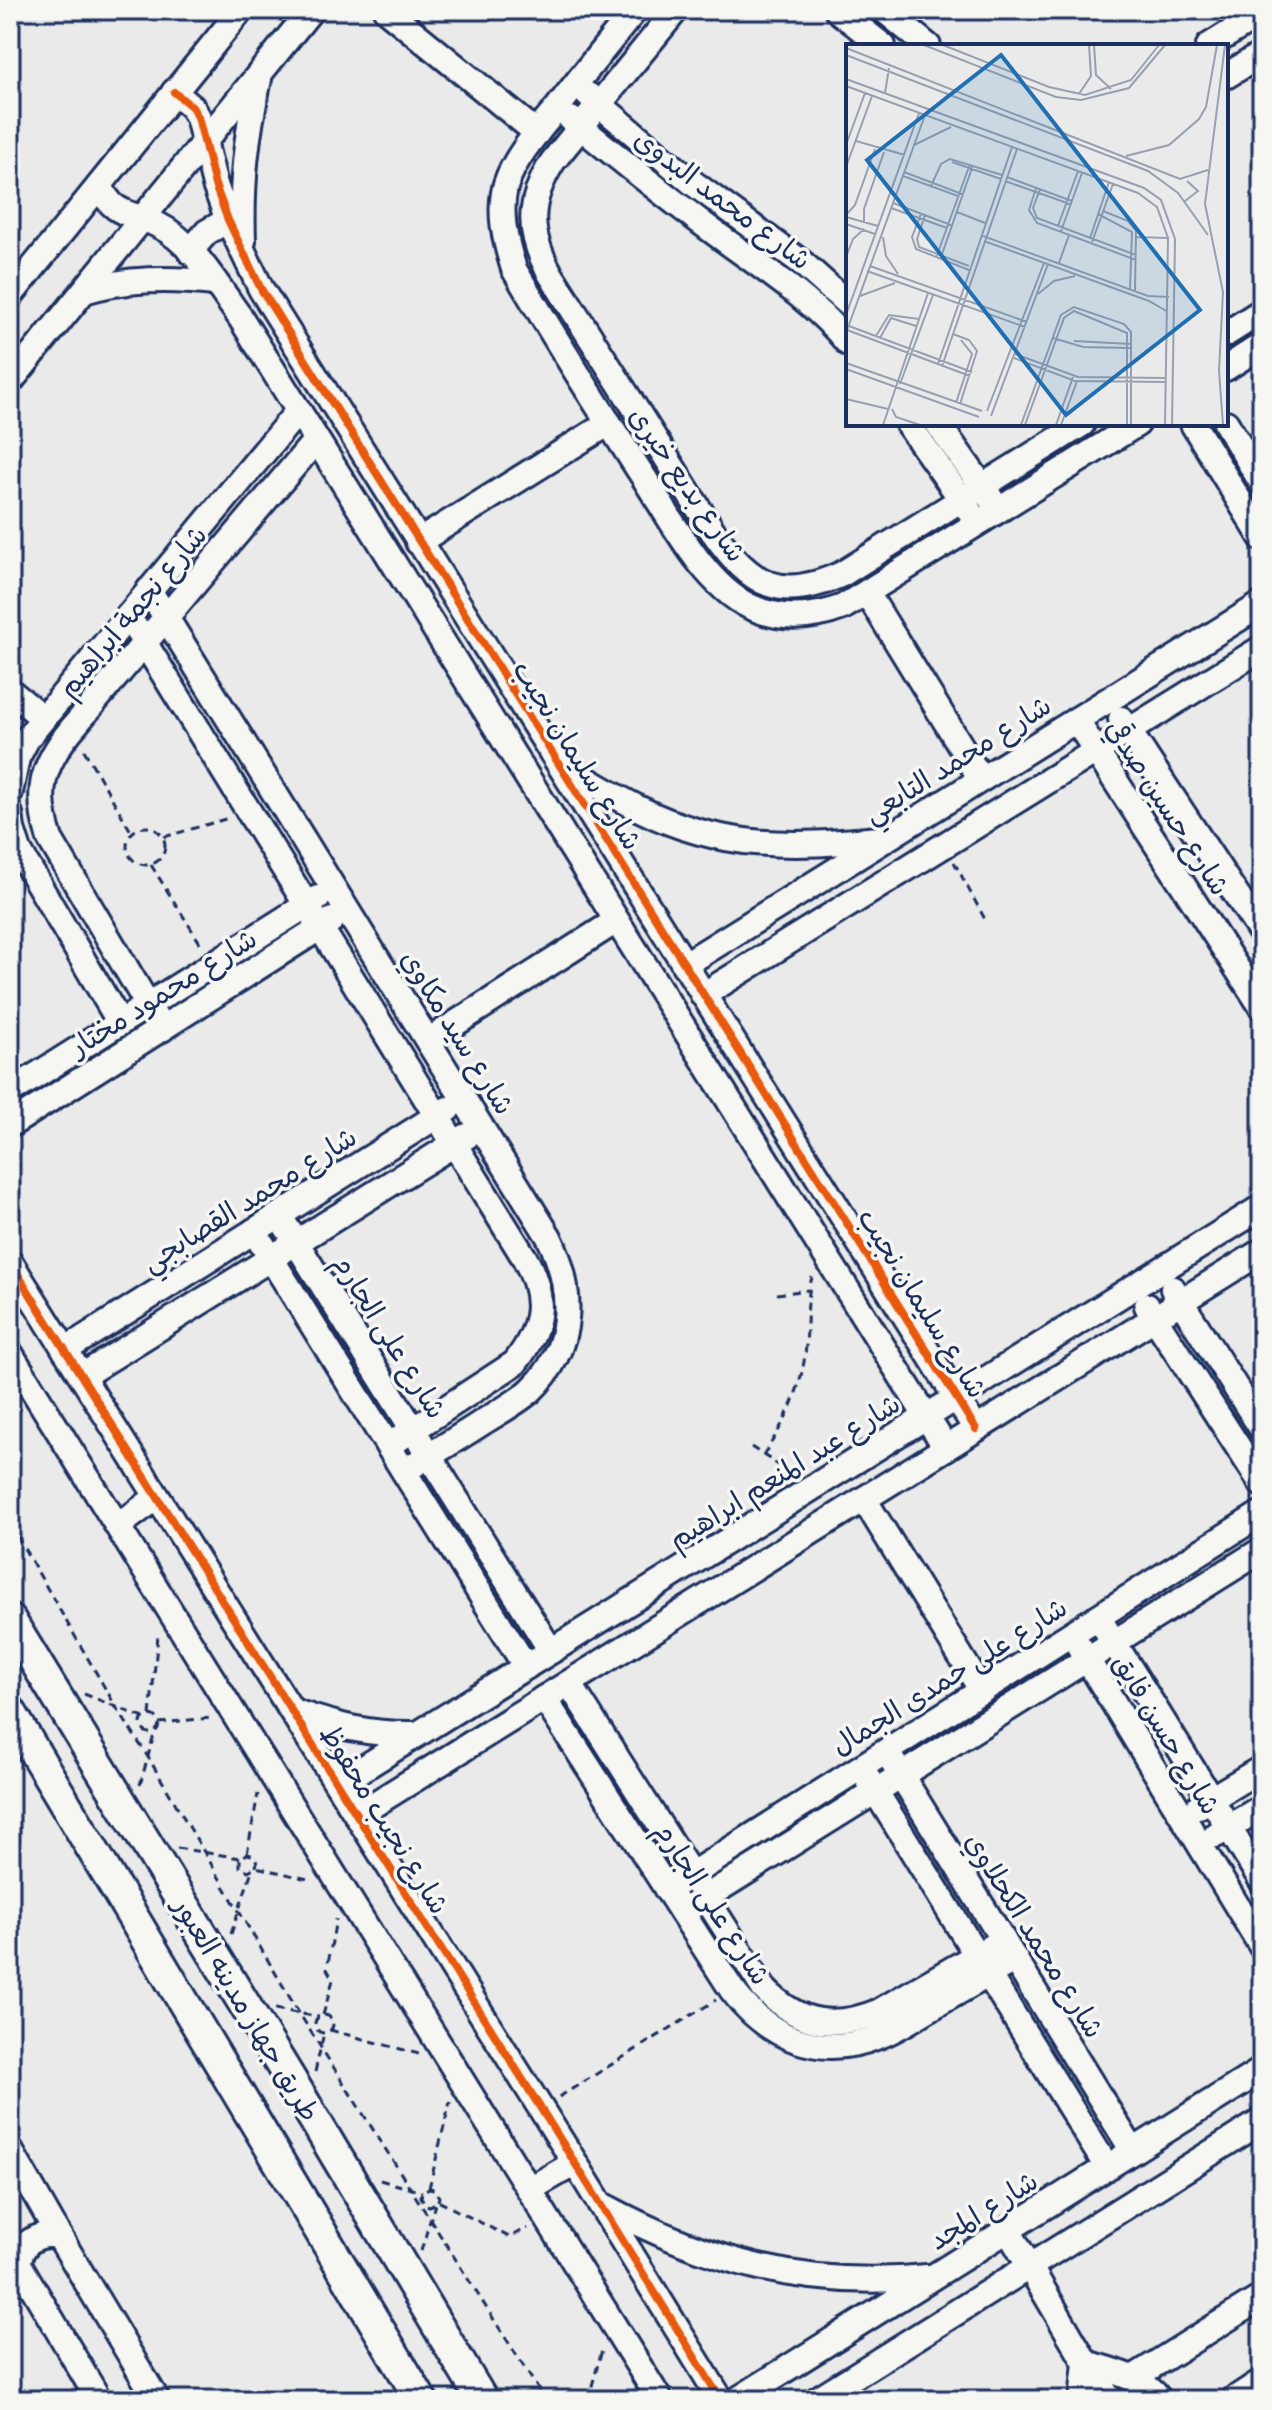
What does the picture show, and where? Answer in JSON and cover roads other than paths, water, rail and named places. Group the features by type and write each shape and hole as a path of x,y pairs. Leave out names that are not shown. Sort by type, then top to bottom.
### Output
{"main road":[{"name":"طريق جهاز مدينه العبور","path":"10,1620 303,2099 482,2400"},
{"name":"طريق جهاز مدينه العبور","path":"10,1711 421,2400"},
{"path":"254,2118 303,2099"}],"street":[{"path":"10,296 241,10"},
{"path":"10,382 311,10"},
{"path":"386,10 537,133"},
{"name":"شارع بديع خيرى","path":"635,10 518,160 507,183 502,212 505,241 514,269 609,423 692,551 727,591 748,606 772,615 798,618 823,615 843,607 1134,426"},
{"name":"شارع بديع خيرى","path":"676,10 542,178 535,197 534,238 541,257 714,533 746,572 768,584 793,589 818,585 842,574 1079,426"},
{"path":"837,10 880,44"},
{"path":"884,10 926,44"},
{"path":"1212,44 1262,13"},
{"path":"1228,75 1262,54"},
{"path":"244,255 242,194 247,133 260,73"},
{"name":"شارع محمد البدوى","path":"576,84 693,183 801,262 846,302"},
{"name":"شارع سليمان نجيب","path":"174,92 192,107 203,128 215,185 228,220 274,311 976,1429"},
{"name":"شارع محمد البدوى","path":"557,108 679,206 785,283 815,308 846,341"},
{"name":"شارع سليمان نجيب","path":"100,185 103,195 116,209 143,218 177,236 240,317 946,1448"},
{"path":"190,251 207,232 228,220"},
{"path":"84,291 108,284 161,279 215,283"},
{"path":"1228,333 1262,311"},
{"path":"1228,367 1262,345"},
{"name":"شارع نجمة ابراهيم","path":"10,792 17,758 28,737 298,411"},
{"path":"418,542 609,423"},
{"path":"910,426 972,493 989,517"},
{"path":"939,426 972,493"},
{"path":"1194,426 1262,538"},
{"path":"1228,426 1262,483"},
{"name":"شارع نجمة ابراهيم","path":"162,1029 60,860 43,817 41,794 45,772 54,751 70,731 316,440"},
{"name":"شارع سيد مكاوي","path":"149,590 549,1237 561,1262 567,1288 567,1316 561,1343 549,1368 530,1390 508,1407 404,1471"},
{"path":"867,593 981,779"},
{"name":"شارع محمد التابعي","path":"684,965 1262,604"},
{"path":"128,616 533,1272 540,1307 538,1324 529,1345 515,1363 388,1446"},
{"path":"686,1031 709,1004 944,845 1262,648"},
{"path":"10,691 43,718"},
{"name":"شارع حسين صدقي","path":"1108,700 1262,934"},
{"name":"شارع حسين صدقي","path":"1076,720 1262,1007"},
{"path":"229,780 256,762"},
{"path":"557,762 640,809 681,826 723,838 766,844 810,845 887,838"},
{"path":"10,814 19,851 120,1023"},
{"path":"276,855 302,837"},
{"name":"شارع محمود مختار","path":"10,1092 334,889"},
{"name":"شارع محمود مختار","path":"10,1125 347,910"},
{"path":"428,1041 616,921"},
{"path":"351,977 378,959"},
{"name":"شارع محمد القصابجي","path":"65,1350 464,1099"},
{"path":"82,1376 481,1127"},
{"name":"شارع عبد المنعم ابراهيم","path":"338,1784 1262,1207"},
{"name":"شارع على الجارم","path":"279,1215 551,1651"},
{"path":"254,1231 526,1667"},
{"path":"357,1815 1262,1251"},
{"name":"شارع نجيب محفوظ","path":"10,1262 721,2400"},
{"path":"1161,1271 1262,1429"},
{"path":"1135,1287 1262,1484"},
{"path":"10,1353 660,2400"},
{"path":"118,1526 157,1497"},
{"path":"864,1499 982,1691"},
{"name":"شارع على حمدى الجمال","path":"667,1890 1262,1513"},
{"name":"شارع على حمدى الجمال","path":"682,1912 1262,1550"},
{"name":"شارع حسن فايق","path":"1098,1617 1262,1881"},
{"name":"شارع حسن فايق","path":"1071,1634 1262,1947"},
{"name":"شارع على الجارم","path":"569,1683 764,1989 792,2012 813,2021 836,2023 859,2020 1009,1950"},
{"name":"شارع على الجارم","path":"544,1698 732,1990 753,2015 779,2033 804,2043 830,2046 856,2044 881,2036 982,1965"},
{"path":"292,1711 368,1733 419,1734"},
{"name":"شارع محمد الكحلاوي","path":"886,1751 1133,2151"},
{"path":"861,1767 1107,2167"},
{"path":"1183,1816 1262,1768"},
{"path":"1200,1845 1262,1807"},
{"path":"779,2033 792,2012"},
{"name":"شارع المجد","path":"737,2400 1262,2070"},
{"path":"1211,2102 1233,2139"},
{"path":"816,2400 1262,2121"},
{"path":"10,2150 157,2400"},
{"path":"530,2189 575,2163"},
{"path":"600,2204 644,2228 690,2247 786,2273 885,2281 933,2277"},
{"path":"1008,2230 1110,2400"},
{"path":"59,2236 45,2235 32,2240 14,2256 88,2388 99,2400"},
{"path":"1133,2378 1262,2297"},
{"path":"1086,2363 1133,2378 1154,2392 1160,2400"},
{"path":"1082,2400 1086,2363"},
{"path":"1233,2400 1262,2381"}]}
